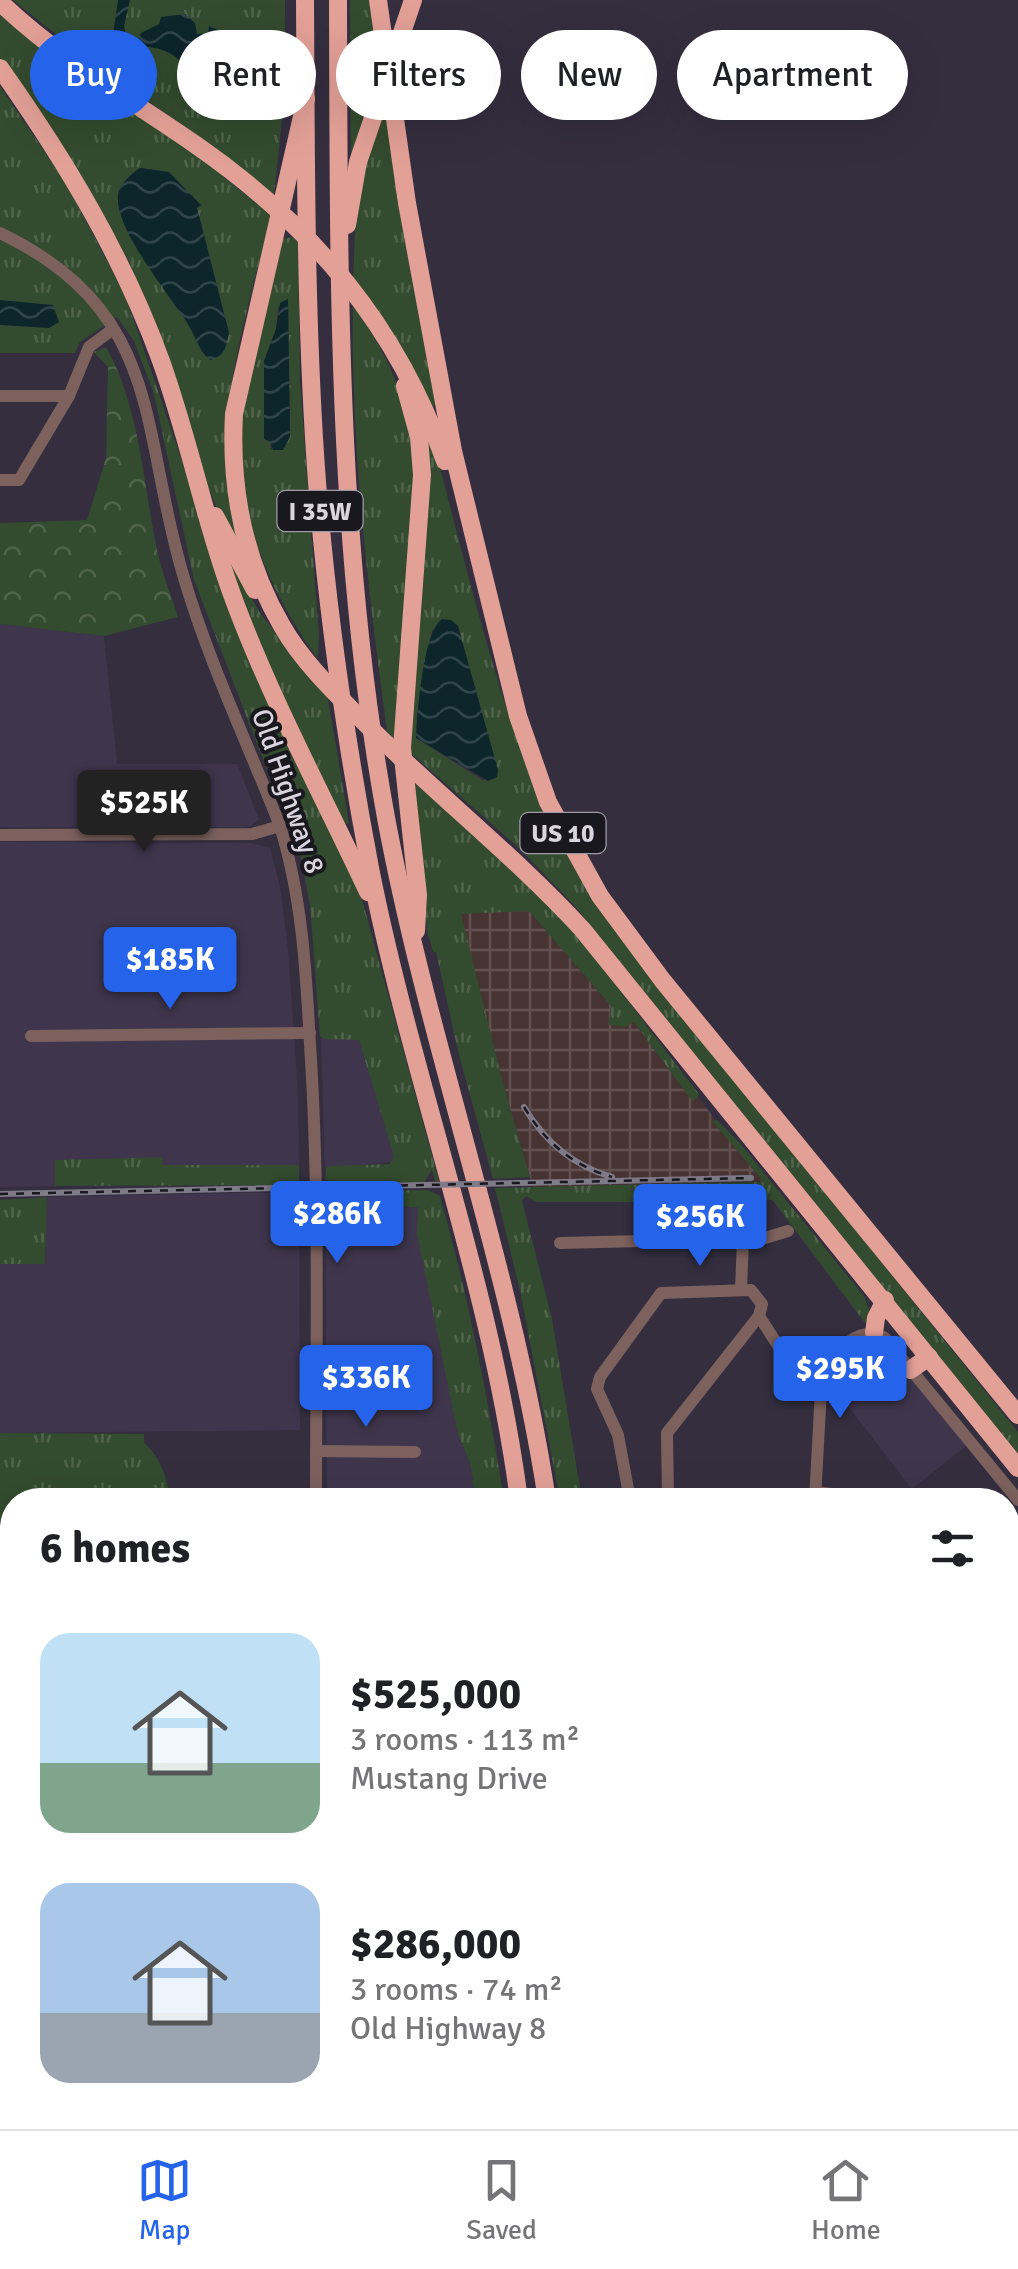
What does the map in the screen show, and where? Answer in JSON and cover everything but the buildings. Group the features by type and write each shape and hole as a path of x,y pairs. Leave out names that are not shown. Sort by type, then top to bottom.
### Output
{"highway":[{"name":"I 35W","path":"305,0 305,30"},
{"name":"I 35W","path":"338,0 345,482 371,733 416,952 499,1263 545,1488"},
{"name":"US 10","path":"378,0 432,345 471,532 526,745 548,802 581,866 663,981 1018,1416"},
{"path":"339,275 358,162 413,0"},
{"path":"0,2 43,39 200,148 313,244 393,345 423,403 471,532"},
{"path":"0,68 50,140 103,229 146,320 204,490 234,553 269,612 300,652"},
{"name":"US 10","path":"301,120 240,382 232,452 238,505 252,557 272,606 300,652 344,702 542,886 653,1014 1018,1468"},
{"name":"I 35W","path":"306,120 312,387 320,511 343,700 381,920 478,1284 517,1488"},
{"path":"369,312 405,386 419,436 422,475 402,748 418,895 416,952"},
{"path":"182,425 208,524 238,611 381,920"},
{"path":"874,1333 883,1298"},
{"path":"910,1370 929,1357"}],"street":[{"name":"Old Highway 8","path":"0,234 67,275 113,329 132,362 145,397 188,593 280,826 298,898 310,1033 315,1147 316,1488"},
{"path":"0,480 20,480 69,396 89,347 113,329"},
{"path":"0,396 69,396"},
{"path":"0,834 252,834 280,826"},
{"path":"31,1036 310,1033"},
{"path":"560,1244 765,1238 788,1231"},
{"path":"742,1288 743,1239"},
{"path":"628,1488 618,1435 596,1388 600,1377 661,1292 752,1290 760,1298 758,1316 667,1433 668,1488"},
{"path":"758,1316 786,1358 821,1376"},
{"path":"816,1488 821,1376 832,1356 858,1335 874,1333 885,1338 1008,1488"},
{"path":"316,1451 416,1452"}],"shaded area":[{"path":"0,624 104,636 117,764 237,764 259,819 243,827 0,827"},
{"path":"0,842 251,843 270,848 280,887 288,949 299,1165 163,1165 162,1158 55,1160 55,1186 0,1187"},
{"path":"529,911 611,1006 609,1025 633,1021 692,1100 698,1097 715,1119 713,1122 763,1181 533,1187 460,914"},
{"path":"321,1038 359,1039 394,1157 392,1162 325,1170"},
{"path":"299,1192 300,1430 0,1433 0,1264 45,1264 47,1197"},
{"path":"342,1200 352,1207 419,1207 417,1219 458,1434 470,1463 474,1488 327,1488 325,1204"},
{"path":"901,1365 967,1445 911,1488 848,1406"}],"green space":[{"path":"13,0 285,0 285,30 177,30 177,120 282,120 274,195 157,107 157,30 52,30"},
{"path":"350,0 370,0 374,30 350,30"},
{"path":"0,13 30,35 30,102 0,58"},
{"path":"0,86 66,183 125,295 190,484 360,892 439,1181 435,1181 432,1170 424,1182 325,1180 329,1166 390,1164 394,1157 359,1040 320,1036 310,905 301,858 194,580 154,394 134,341 117,317 80,342 75,353 0,353"},
{"path":"43,120 148,120 271,215 240,341 228,421 231,505 241,550 236,552 202,473 128,260 79,173","holes":["140,168 169,172 197,208 229,333 203,354 190,326 123,220 119,190"]},
{"path":"351,120 368,120 351,168"},
{"path":"376,120 386,120 436,406 430,407 353,280 357,188"},
{"path":"293,237 298,242 300,381 318,659 269,575 248,515 243,483 243,410 282,239","holes":["288,304 290,417 283,450 271,449 270,442 265,440 264,362 276,329 278,307"]},
{"path":"353,306 394,375 416,452 399,744 387,731 367,572 355,413"},
{"path":"106,347 133,420 157,550 178,617 104,636 0,624 0,523 87,520 106,458 108,367 94,352"},
{"path":"431,434 500,688 547,811 576,870 611,926 1018,1432 1018,1454 574,905 518,847 407,750 424,445","holes":["458,626 473,689 484,781 416,738 432,630"]},
{"path":"221,545 260,613 328,699 349,823 341,825 293,726"},
{"path":"410,779 527,880 563,919 698,1097 692,1101 634,1022 626,1027 609,1025 611,1006 529,911 461,914 530,1177 493,1179 436,952 427,930"},
{"path":"717,1120 864,1296 870,1321 865,1323 759,1182 762,1180 712,1121"},
{"path":"162,1157 163,1165 299,1165 299,1185 55,1186 55,1160"},
{"path":"759,1182 773,1200 652,1202 651,1184"},
{"path":"651,1184 652,1202 536,1202 526,1196 522,1201 552,1319 580,1488 558,1488 521,1295 495,1188"},
{"path":"428,1190 440,1196 460,1271 502,1488 474,1488 470,1463 458,1434 417,1234 418,1207 352,1207 342,1200 325,1204 325,1194"},
{"path":"47,1197 45,1264 0,1264 0,1200"},
{"path":"0,1433 144,1434 144,1442 162,1468 168,1488 0,1488"}],"water":[{"path":"118,0 130,0 125,30 114,30"},
{"path":"185,14 196,30 177,30 177,58 157,49 157,30 147,30 159,24 161,17"},
{"path":"140,168 169,172 201,205 197,208 229,333 224,350 210,360 145,262 120,212 120,189"},
{"path":"288,299 290,437 283,450 273,450 264,439 264,361 276,329 280,303"},
{"path":"0,300 53,305 59,322 49,328 0,325"},
{"path":"442,619 458,626 498,770 497,777 488,781 416,738 426,656 435,627"}],"railway":[{"path":"524,1107 561,1151 612,1177"},
{"path":"0,1194 751,1178"}]}
